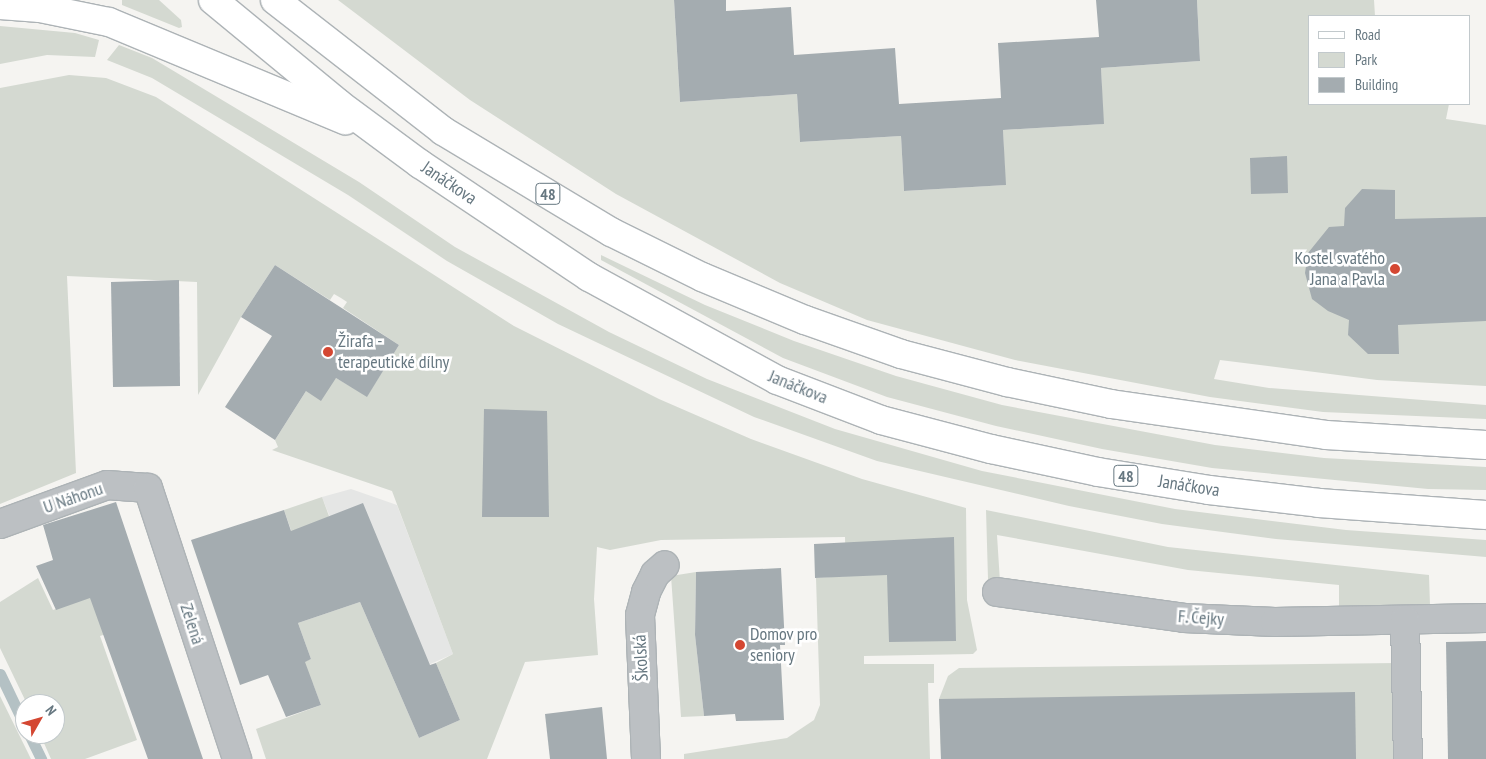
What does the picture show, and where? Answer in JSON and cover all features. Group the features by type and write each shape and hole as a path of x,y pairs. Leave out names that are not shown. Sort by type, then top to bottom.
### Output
{"main road":[{"name":"Janáčkova","path":"213,0 379,134 605,286 777,380 881,420 1059,464 1209,490 1319,503 1486,515"},
{"name":"48","path":"275,0 443,131 611,232 702,277 875,345 1007,382 1111,404 1326,434 1486,445"},
{"name":"48","path":"286,0 314,31"},
{"name":"48","path":"0,5 40,8 109,22 379,134"}],"street":[{"name":"U Náhonu","path":"0,524 107,485 148,488"},
{"name":"Zelená","path":"148,488 236,759"},
{"name":"Školská","path":"646,759 640,615 655,574 666,565"},
{"name":"F. Čejky","path":"997,592 1184,618 1275,622 1486,618"},
{"path":"1405,620 1408,759"}],"shaded area":[{"path":"351,489 397,505 453,654 394,680 322,497"}],"green space":[{"path":"122,0 159,0 181,20 182,27 179,28 122,5"},
{"path":"338,0 674,0 680,102 797,94 800,142 901,136 904,191 1005,185 1003,130 1103,124 1101,68 1200,61 1197,0 1374,0 1375,15 1308,15 1308,105 1449,105 1446,119 1486,125 1486,386 1377,380 1220,360 1214,379 1269,388 1486,405 1486,419 1323,412 1210,397 1015,360 867,320 780,283 616,194 470,100"},
{"path":"0,26 75,33 99,40 95,57 47,55 0,64"},
{"path":"119,45 152,58 359,182 455,247 609,332 707,379 835,429 982,471 1175,509 1346,530 1486,540 1486,557 1276,539 1162,524 1069,506 877,461 754,417 558,324 447,261 348,195 152,78 107,60"},
{"path":"69,75 106,78 156,97 514,326 659,399 751,439 862,479 966,508 967,600 977,650 973,654 864,656 864,664 934,664 934,683 928,683 930,759 684,759 684,754 787,738 814,720 820,705 816,578 846,576 845,537 661,540 610,550 597,547 594,599 598,655 525,662 487,759 266,759 256,729 321,705 313,684 291,691 283,669 311,659 298,623 360,602 419,738 460,720 436,663 453,654 392,491 272,450 278,447 275,440 306,391 336,378 367,396 399,345 343,308 347,302 341,298 334,294 330,300 275,265 241,317 198,395 197,282 67,276 76,473 0,504 0,88"},
{"path":"601,255 705,305 794,341 896,376 1002,405 1215,445 1324,458 1486,467 1486,490 1428,489 1212,468 1102,449 996,426 887,397 783,358 601,260"},
{"path":"322,497 329,516 302,562 284,510"},
{"path":"986,510 1168,547 1429,575 1430,605 1339,606 1339,585 1188,570 997,535 1000,582 992,583 988,579"},
{"path":"696,572 695,635 704,716 681,717 671,576"},
{"path":"38,578 53,610 106,591 121,629 100,636 137,740 85,759 51,759 44,744 65,744 65,694 22,694 0,648 0,602"},
{"path":"1397,663 1399,759 941,759 939,699 948,676 959,668"},
{"path":"0,696 15,726 15,744 24,744 31,759 0,759"}],"building":[{"path":"674,0 726,0 726,11 791,7 794,55 895,48 899,104 1001,98 998,43 1099,37 1096,0 1197,0 1200,61 1101,68 1104,124 1003,130 1006,185 904,191 901,136 800,142 797,94 680,102"},
{"path":"1287,156 1288,193 1251,194 1250,158"},
{"name":"Kostel svatého Jana a Pavla","path":"1362,189 1395,190 1395,219 1486,217 1486,321 1398,325 1399,354 1368,354 1348,335 1349,320 1328,311 1312,299 1305,273 1308,253 1329,227 1344,226 1345,208"},
{"name":"Žirafa - terapeutické dílny","path":"275,265 399,345 367,397 336,378 321,401 306,391 275,440 225,407 272,336 241,317"},
{"path":"179,280 180,386 113,387 111,282"},
{"path":"484,409 547,411 549,517 482,517"},
{"path":"116,502 203,759 148,759 90,598 56,610 36,566 53,560 43,525"},
{"path":"363,503 430,665 436,663 460,720 419,738 360,602 298,623 311,659 305,662 321,705 286,717 268,675 240,685 191,540 284,510 291,531"},
{"path":"954,537 956,641 889,642 887,575 815,578 814,544"},
{"name":"Domov pro seniory","path":"781,568 785,645 780,645 784,720 736,721 735,714 704,716 695,635 696,572"},
{"path":"1486,641 1486,759 1448,759 1446,642"},
{"path":"1355,692 1356,759 941,759 939,699"},
{"path":"602,707 607,759 550,759 545,714"}],"waterway":[{"path":"0,674 15,705"},
{"path":"34,744 41,759"}],"place":[{"name":"Kostel svatého Jana a Pavla","path":"1395,269"},
{"name":"Žirafa - terapeutické dílny","path":"328,352"},
{"name":"Domov pro seniory","path":"740,645"}]}
